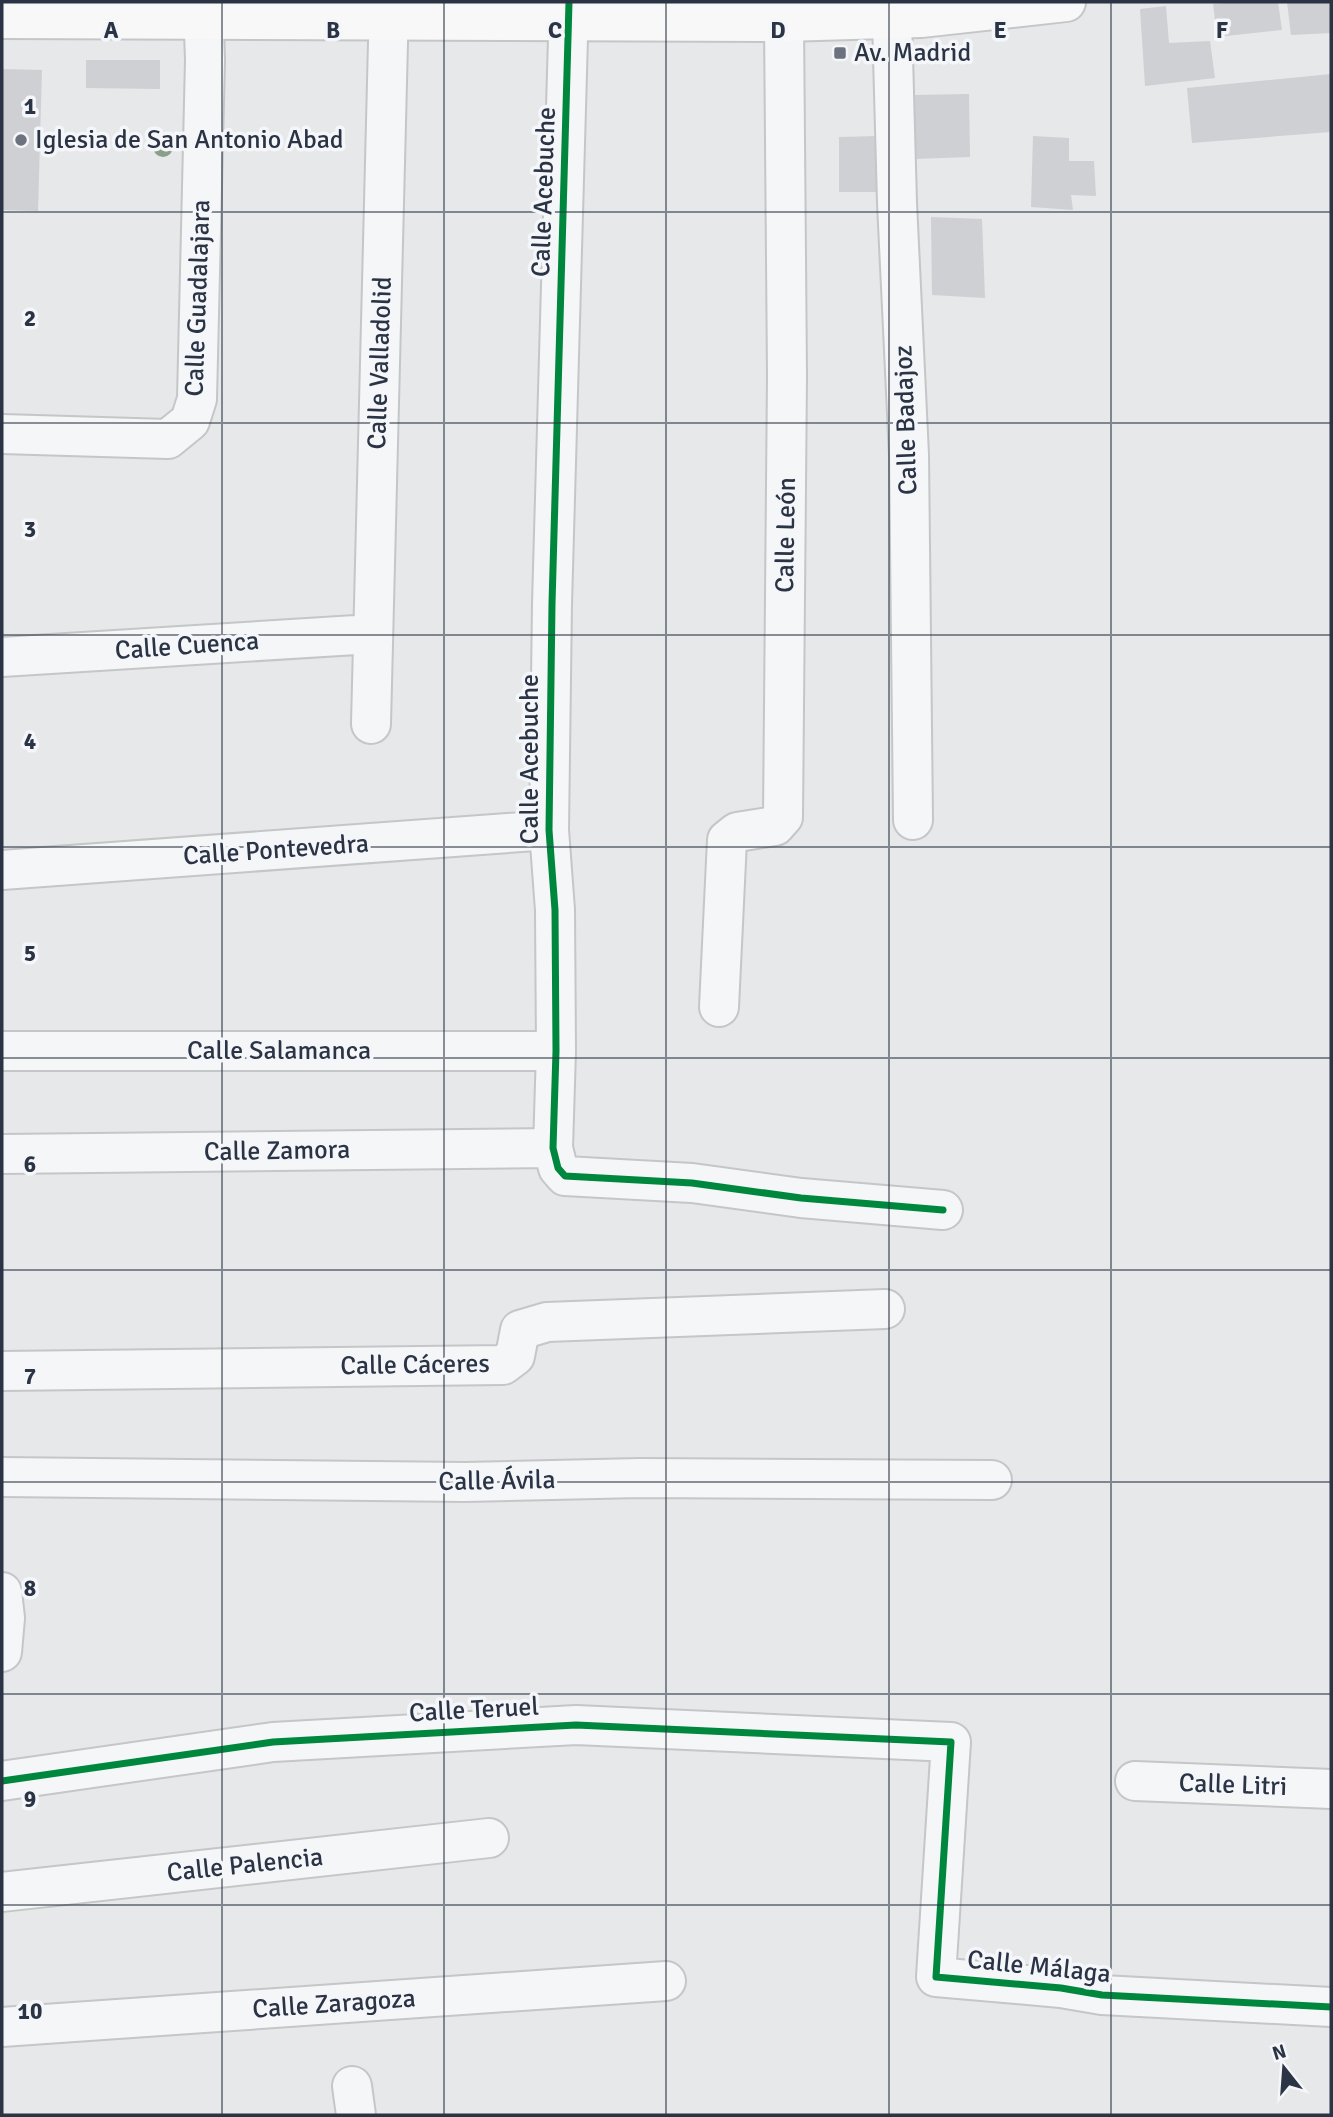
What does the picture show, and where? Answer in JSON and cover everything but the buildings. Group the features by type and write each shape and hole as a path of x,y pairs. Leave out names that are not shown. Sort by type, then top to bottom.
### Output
{"street":[{"path":"21,13 745,11 784,22 1066,2"},
{"name":"Calle Guadalajara","path":"2,434 168,439 190,421 197,399 203,12"},
{"name":"Calle Valladolid","path":"371,724 390,12"},
{"name":"Calle Acebuche","path":"553,1148 556,1051 555,910 549,830 552,604 569,12"},
{"name":"Calle Badajoz","path":"911,13 897,204 909,455 913,820"},
{"name":"Calle León","path":"719,1007 727,839 737,832 775,827 783,817 787,376 784,22"},
{"name":"Calle Cuenca","path":"2,657 372,634"},
{"name":"Calle Pontevedra","path":"2,870 549,830"},
{"name":"Calle Salamanca","path":"2,1051 556,1051"},
{"path":"553,1148 558,1168 565,1176 692,1182 801,1198 943,1210"},
{"name":"Calle Zamora","path":"2,1154 553,1148"},
{"name":"Calle Cáceres","path":"2,1371 503,1365 515,1356 520,1330 547,1322 885,1309"},
{"name":"Calle Ávila","path":"2,1477 465,1482 640,1478 992,1480"},
{"path":"2,1591 5,1618 2,1652"},
{"name":"Calle Teruel","path":"2,1781 273,1742 576,1725 951,1742"},
{"name":"Calle Málaga","path":"951,1742 936,1977 1061,1988 1102,1995 1331,2007"},
{"name":"Calle Litri","path":"1135,1781 1331,1789"},
{"name":"Calle Palencia","path":"2,1892 489,1838"},
{"name":"Calle Zaragoza","path":"2,2027 666,1981"}],"cycle path":[{"path":"569,2 552,604 549,830 555,910 556,1051 553,1148 558,1168 565,1176 692,1183 801,1198 943,1210"},
{"path":"2,1781 273,1742 576,1725 951,1742 936,1977 1061,1988 1102,1995 1331,2007"}],"place":[{"name":"Av. Madrid","path":"840,53"},
{"name":"Iglesia de San Antonio Abad","path":"21,140"}]}
